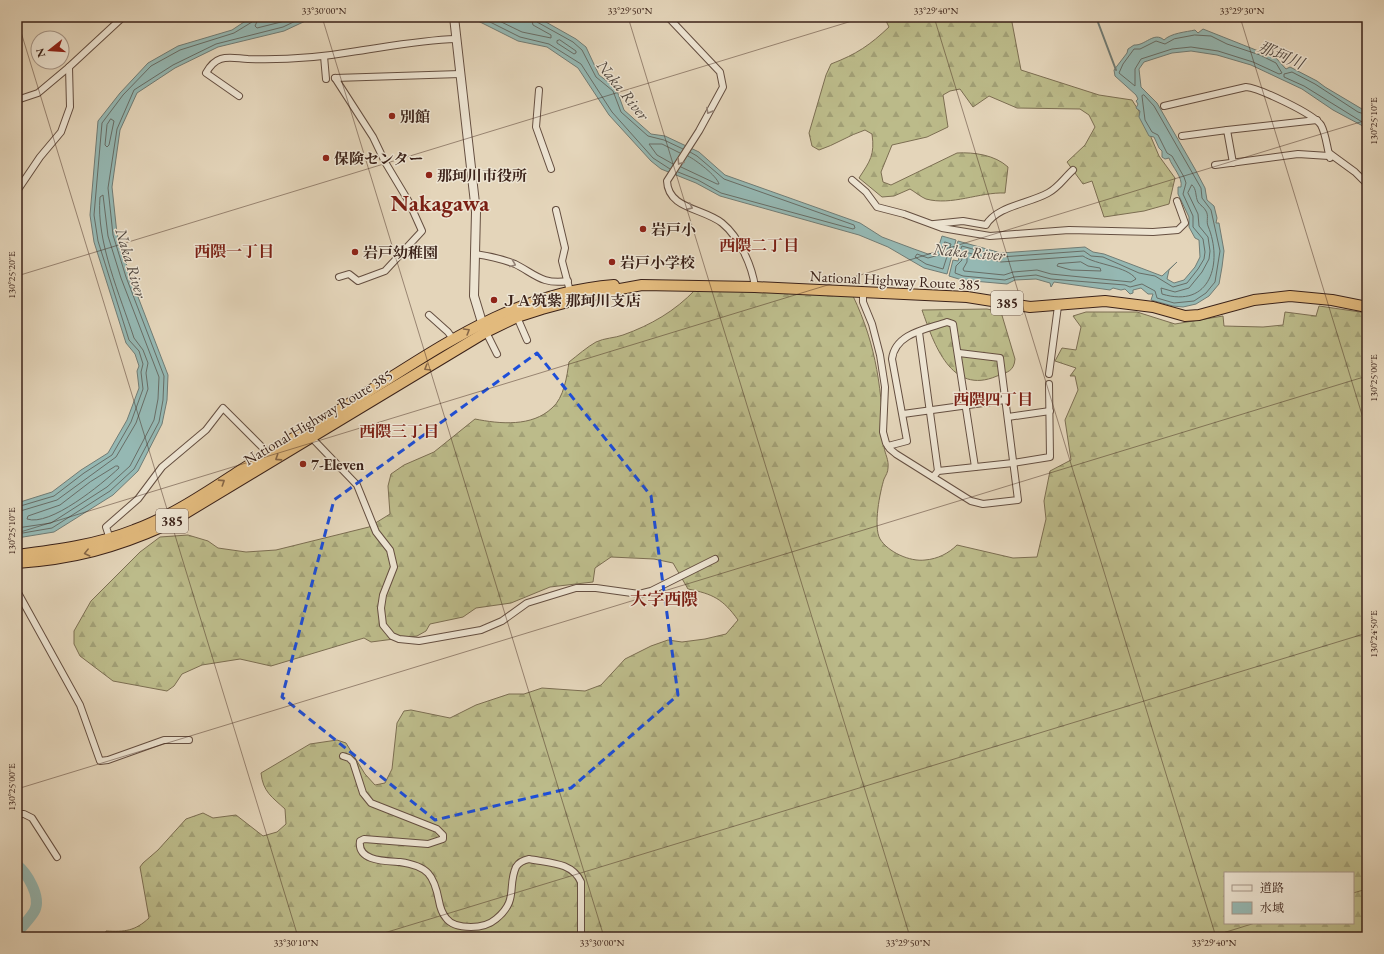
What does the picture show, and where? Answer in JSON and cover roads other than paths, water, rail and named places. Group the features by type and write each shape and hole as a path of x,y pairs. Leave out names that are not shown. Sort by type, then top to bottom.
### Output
{"highway":[{"name":"National Highway Route 385","path":"17,563 70,558 112,547 166,524 211,499 453,339 481,323 538,299 570,291 631,286 755,288 967,297 1030,308 1122,302 1152,307 1185,316 1198,315 1254,300 1290,296 1332,300 1367,307"},
{"name":"National Highway Route 385","path":"17,555 68,548 110,539 148,525 268,453 308,434 486,332 570,291"}],"street":[{"path":"70,67 123,17"},
{"path":"668,17 720,72 723,88 692,143 667,181 668,190 673,198 721,222 729,230 749,265 755,288"},
{"path":"454,20 476,212 474,296 481,323 497,354"},
{"path":"239,96 206,73 215,60 223,58 260,59 324,56 436,39 456,39"},
{"path":"324,56 326,79"},
{"path":"17,100 38,93 66,70"},
{"path":"17,191 40,157 61,132 70,107 70,70"},
{"path":"339,277 349,274 358,281 385,271 422,231 409,202 385,162 373,137 335,78 460,74"},
{"path":"1164,106 1246,88 1260,90 1317,120 1324,132 1329,156"},
{"path":"540,90 536,127 551,169"},
{"path":"1182,136 1317,120"},
{"path":"1227,130 1232,163"},
{"path":"1215,165 1298,154 1329,156 1355,172 1367,184"},
{"path":"932,224 963,221 986,225 989,219 1003,209 1020,205 1050,192 1073,170"},
{"path":"852,180 866,192 877,207 904,214 932,224 990,236 1069,230 1153,232 1178,230 1185,223 1177,201"},
{"path":"556,210 565,248 562,261 570,291"},
{"path":"475,254 498,258 510,262 534,277 557,283 570,291"},
{"path":"863,292 863,302 872,324 880,354 885,387 883,432 888,446 896,454 977,503 1018,500 1000,358 959,353"},
{"path":"1049,374 1058,306"},
{"path":"429,315 448,332 453,339"},
{"path":"517,317 527,340"},
{"path":"888,446 907,442 892,359 893,353 902,339 947,322 953,324 959,353 975,467"},
{"path":"919,332 938,471"},
{"path":"933,477 938,471 1013,463 1050,457 1050,411 1048,384"},
{"path":"903,414 1005,400"},
{"path":"110,539 106,527 138,499 162,467 206,430 223,408 244,431 268,453"},
{"path":"1008,417 1050,411"},
{"path":"308,434 357,485 376,532 390,550 394,567 383,595 381,608 383,624 392,636 399,639 419,641 482,630 502,621 527,603 576,588 596,588 626,593 645,592 716,559"},
{"path":"17,591 80,705 100,761 164,740 189,740"},
{"path":"343,756 350,758 353,762 363,793 371,802 437,828 443,835 443,839 438,842 428,844 364,840 360,841 360,846 365,855 371,859 410,864 424,870 435,882 440,906 446,919 453,924 464,927 485,925 494,921 507,908 510,902 516,867 519,863 529,859 569,867 579,878 581,882 581,937"},
{"path":"17,840 17,814 24,814 32,818 57,857"}],"water":[{"path":"314,17 284,31 218,47 175,68 137,93 120,130 112,187 117,234 130,276 168,375 167,400 162,424 138,471 113,495 54,532 17,538 17,503 52,492 81,470 108,453 127,420 139,388 137,371 139,366 135,354 126,343 94,242 90,215 98,121 120,93 148,63 178,46 232,30 250,18"},
{"path":"470,17 537,17 576,39 586,47 599,75 616,88 624,110 651,134 665,136 699,152 725,175 860,223 882,237 928,254 937,252 942,236 956,240 947,274 924,268 888,247 859,235 720,196 696,183 661,169 651,161 609,115 578,68 547,47 518,41"},
{"name":"Naka River","path":"1203,29 1276,58 1286,69 1290,67 1317,81 1367,112 1367,131 1361,125 1333,110 1302,89 1251,65 1217,55 1191,51 1172,53 1144,62 1139,69 1141,87 1157,103 1195,169 1205,188 1207,200 1214,206 1217,218 1216,223 1219,223 1224,251 1222,267 1219,284 1209,296 1196,304 1183,307 1151,300 1153,294 1148,294 1141,288 1133,290 1133,293 1130,294 1125,289 1121,290 1113,288 1110,290 1054,282 1051,287 1050,283 1036,279 1015,280 1007,284 962,280 949,276 953,260 958,261 959,258 954,256 958,241 1001,253 1085,247 1093,252 1104,254 1162,276 1177,262 1169,270 1167,279 1174,283 1184,280 1195,267 1200,257 1199,240 1195,238 1189,227 1189,217 1178,194 1178,187 1181,187 1179,176 1169,158 1165,159 1162,157 1162,151 1154,137 1149,136 1139,117 1140,111 1136,108 1138,104 1136,101 1138,99 1136,95 1115,76 1114,70 1127,53 1128,49 1134,45 1138,45 1157,37 1164,40 1175,34 1183,32 1195,30 1198,33"}],"waterway":[{"path":"1096,17 1116,70"},
{"path":"17,865 29,879 36,898 35,910 17,933"}],"place":[{"name":"別館","path":"392,116"},
{"name":"保険センター","path":"326,158"},
{"name":"那珂川市役所","path":"429,175"},
{"name":"岩戸小","path":"643,229"},
{"name":"岩戸幼稚園","path":"355,252"},
{"name":"岩戸小学校","path":"612,262"},
{"name":"ＪＡ筑紫 那珂川支店","path":"494,300"},
{"name":"7-Eleven","path":"303,464"}],"district":[{"name":"Nakagawa","path":"440,203"},
{"name":"西隈二丁目","path":"759,245"},
{"name":"西隈一丁目","path":"234,251"},
{"name":"西隈四丁目","path":"993,399"},
{"name":"西隈三丁目","path":"399,431"},
{"name":"大字西隈","path":"664,599"}],"water label":[{"name":"那珂川","path":"1281,55"}]}
